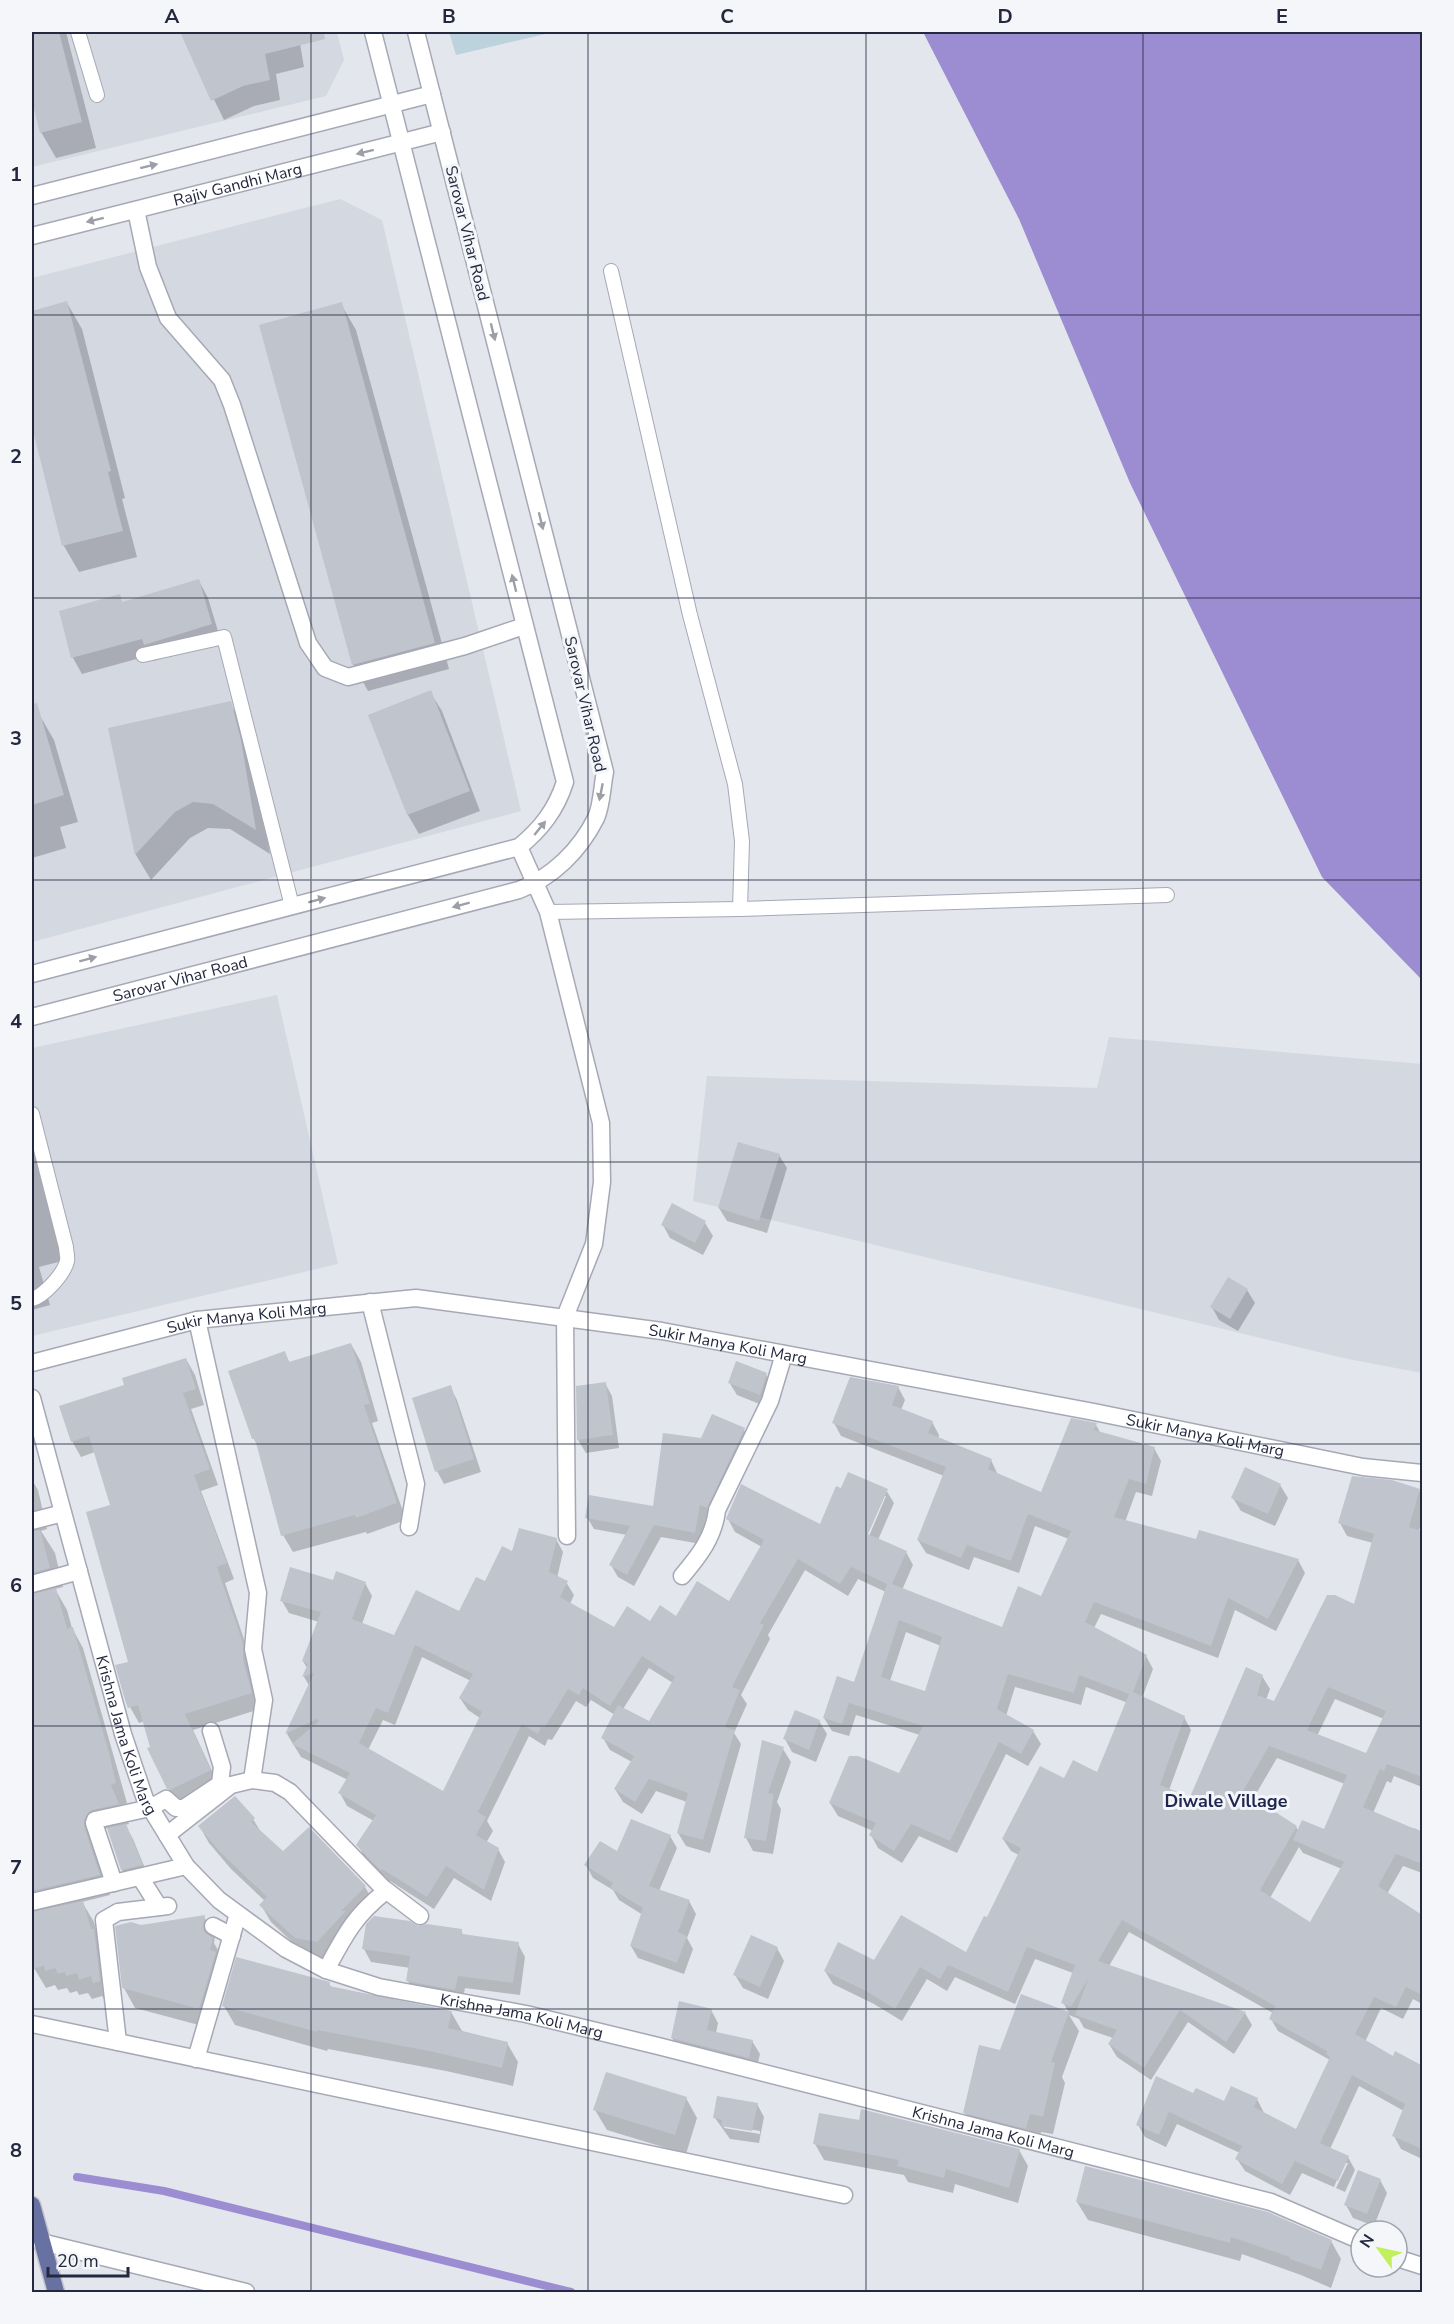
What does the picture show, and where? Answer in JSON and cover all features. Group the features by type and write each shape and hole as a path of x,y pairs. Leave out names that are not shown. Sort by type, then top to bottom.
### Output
{"main road":[{"path":"32,2205 36,2241 56,2292"}],"street":[{"path":"32,974 519,847 538,832 559,801 565,782 373,32"},
{"name":"Sarovar Vihar Road","path":"32,1017 519,890 535,884 569,858 597,816 605,772 416,32"},
{"path":"32,195 432,93"},
{"name":"Rajiv Gandhi Marg","path":"32,236 442,132"},
{"path":"136,210 148,267 168,318 222,380 236,417 308,643 325,668 348,677 465,646 524,626"},
{"path":"519,847 548,912 601,1123 602,1182 594,1244 565,1317 567,1536"},
{"name":"Sukir Manya Koli Marg","path":"32,1363 197,1320 416,1298 662,1331 1106,1415 1363,1467 1422,1473"},
{"path":"370,1302 416,1484 409,1527"},
{"path":"197,1320 258,1593 253,1649 264,1700 252,1780"},
{"path":"682,1576 701,1553 715,1526 717,1510 770,1401 784,1354"},
{"name":"Krishna Jama Koli Marg","path":"32,1398 123,1734 145,1799 186,1866 219,1900 286,1949 326,1970 380,1988 526,2014 1271,2202 1349,2236"},
{"path":"32,1521 63,1513"},
{"path":"32,1573 77,1566"},
{"path":"32,1584 77,1566"},
{"path":"114,1883 94,1823 95,1820 150,1808 166,1799 176,1808 184,1808 220,1784 222,1767 210,1731"},
{"path":"167,1835 231,1785 252,1780 275,1783 290,1792 386,1891 420,1916"},
{"path":"32,1902 186,1866"},
{"path":"118,2042 104,1920 118,1912 164,1906 140,1876"},
{"path":"326,1970 352,1923 364,1908 386,1891"},
{"path":"196,2058 222,1930 234,1912"},
{"path":"32,2024 844,2195"},
{"path":"36,2241 246,2292"}],"lane":[{"path":"78,32 97,95"},
{"path":"611,271 690,615 735,784 742,841 740,909"},
{"path":"143,654 224,637 292,906"},
{"path":"548,912 740,909 1167,895"},
{"path":"32,1114 66,1246 67,1262 52,1286 37,1298 32,1299"}],"shaded area":[{"path":"32,32 337,32 344,60 326,96 32,167"},
{"path":"449,32 554,32 456,55"},
{"path":"923,32 1422,32 1422,980 1322,877 1130,483 1019,219"},
{"path":"340,199 382,220 521,811 32,942 32,278"},
{"path":"277,995 338,1264 32,1336 32,1048"},
{"path":"1109,1037 1422,1064 1422,1373 1343,1358 693,1201 707,1076 1097,1088"}],"building":[{"path":"32,32 59,32 82,122 40,133 32,101"},
{"path":"180,32 324,32 325,39 265,54 270,80 243,86 211,101"},
{"path":"67,301 111,471 108,472 123,531 62,546 32,427 32,311"},
{"path":"342,302 435,643 352,665 259,325"},
{"path":"199,579 212,624 144,645 142,639 71,658 59,611 120,594 122,602"},
{"path":"431,690 470,791 407,815 368,715"},
{"path":"231,701 241,740 256,830 213,804 193,802 175,812 135,855 108,728"},
{"path":"37,703 64,795 32,805 32,704"},
{"path":"738,1142 780,1154 759,1221 718,1208"},
{"path":"672,1203 706,1221 695,1243 661,1225"},
{"path":"1228,1277 1248,1289 1230,1319 1210,1307"},
{"path":"351,1343 370,1404 364,1405 397,1503 356,1518 355,1515 281,1536 255,1439 252,1439 228,1371 285,1351 289,1362"},
{"path":"186,1358 196,1389 183,1393 210,1469 194,1475 227,1563 217,1567 243,1643 243,1660 252,1693 185,1714 211,1770 170,1790 167,1789 147,1748 150,1747 138,1705 128,1708 115,1665 128,1662 86,1512 110,1505 89,1436 71,1442 59,1406 124,1385 122,1378"},
{"path":"736,1361 767,1373 760,1395 728,1383"},
{"path":"850,1377 899,1386 892,1405 933,1421 928,1433 992,1459 988,1469 1041,1492 1071,1418 1097,1423 1094,1430 1155,1447 1146,1484 1129,1479 1114,1517 1196,1539 1199,1530 1299,1559 1268,1619 1228,1598 1211,1646 1094,1602 1085,1622 1147,1655 1133,1692 1185,1716 1160,1785 1190,1797 1246,1667 1263,1675 1257,1695 1274,1701 1327,1595 1335,1595 1354,1604 1374,1534 1338,1523 1352,1476 1392,1480 1420,1489 1409,1527 1422,1531 1422,1777 1387,1764 1384,1771 1380,1769 1363,1807 1422,1832 1422,1864 1396,1854 1378,1886 1422,1915 1422,1995 1406,1987 1396,2007 1374,1997 1355,2034 1393,2056 1395,2051 1421,2065 1422,2063 1422,2149 1392,2136 1405,2104 1352,2075 1320,2143 1349,2156 1338,2181 1295,2161 1282,2184 1235,2159 1242,2146 1169,2112 1159,2135 1136,2125 1156,2076 1193,2093 1196,2088 1224,2101 1231,2086 1258,2098 1254,2107 1296,2129 1330,2057 1326,2054 1327,2051 1269,2019 1275,2006 1122,1920 1098,1961 1246,2012 1226,2042 1180,2010 1144,2068 1108,2044 1117,2030 1075,2015 1088,1979 1071,2007 1061,2003 1075,1965 1027,1947 1008,1992 948,1965 940,1979 920,1967 895,2009 866,1991 824,1971 838,1942 874,1960 901,1915 966,1952 984,1916 987,1917 1021,1848 1002,1839 1040,1766 1064,1778 1073,1760 1097,1772 1129,1694 1079,1675 1074,1693 1008,1674 997,1709 1034,1730 1021,1754 999,1742 950,1841 911,1824 894,1851 869,1835 876,1823 829,1803 849,1756 858,1756 899,1773 923,1726 849,1703 842,1724 823,1718 837,1676 854,1682 887,1584 851,1567 840,1584 798,1559 760,1623 764,1625 732,1687 740,1690 725,1727 735,1730 703,1840 677,1833 688,1793 649,1779 635,1802 614,1789 634,1756 601,1738 618,1705 649,1721 675,1677 642,1656 610,1706 583,1688 579,1695 568,1689 545,1727 541,1727 538,1734 522,1724 478,1812 486,1817 476,1835 499,1848 484,1890 446,1866 427,1897 382,1869 381,1871 356,1845 376,1815 338,1793 350,1773 292,1744 319,1721 317,1719 285,1734 314,1673 302,1677 308,1664 302,1661 321,1612 280,1601 290,1567 333,1580 336,1571 366,1582 352,1619 394,1635 416,1590 459,1611 476,1577 485,1581 502,1546 512,1551 519,1528 557,1538 549,1572 568,1581 560,1597 614,1627 627,1606 650,1621 660,1605 676,1616 697,1581 729,1601 764,1540 726,1519 741,1484 820,1524 836,1486 841,1488 848,1472 888,1489 868,1534 907,1551 892,1584 1002,1627 1018,1586 1041,1596 1071,1531 1028,1514 1011,1561 967,1545 961,1558 917,1540 946,1467 832,1423","holes":["899,1620 942,1637 925,1691 881,1677","415,1645 473,1674 459,1698 482,1712 443,1791 359,1743 376,1708 388,1713","1328,1687 1386,1711 1366,1753 1307,1730","1269,1746 1347,1775 1324,1829 1302,1820 1293,1840 1344,1862 1310,1922 1260,1890 1297,1826 1243,1791"]},
{"path":"606,1382 613,1435 577,1440 576,1386"},
{"path":"451,1385 474,1459 435,1472 412,1398"},
{"path":"712,1414 745,1428 707,1508 700,1505 695,1533 654,1525 627,1575 609,1565 630,1526 585,1518 589,1495 653,1506 663,1433 701,1438"},
{"path":"1245,1467 1281,1484 1268,1514 1231,1498"},
{"path":"40,1530 50,1568 32,1573 32,1531"},
{"path":"56,1588 67,1629 73,1627 109,1753 116,1783 111,1785 119,1804 92,1810 84,1820 100,1875 32,1891 32,1594"},
{"path":"795,1710 820,1720 809,1750 783,1739"},
{"path":"762,1740 784,1747 768,1793 774,1794 766,1841 744,1838"},
{"path":"235,1796 255,1818 251,1822 283,1851 309,1827 366,1886 341,1911 346,1911 317,1942 295,1938 259,1905 267,1897 220,1852 198,1826"},
{"path":"631,1819 671,1835 649,1886 690,1900 678,1932 687,1936 677,1963 630,1946 643,1908 610,1888 613,1883 584,1865 600,1841 617,1851"},
{"path":"126,1824 143,1865 121,1870 107,1828"},
{"path":"83,1901 91,1929 94,1929 100,1981 93,1983 91,1976 79,1980 77,1973 66,1976 65,1972 58,1974 55,1968 45,1971 44,1966 32,1969 32,1912"},
{"path":"205,1915 204,1932 213,1938 210,1950 216,1952 199,2009 122,1988 115,1926 131,1922 141,1925"},
{"path":"374,1916 410,1921 418,1926 427,1924 462,1929 462,1934 519,1942 513,1983 458,1976 455,1990 406,1981 410,1956 362,1949 366,1924"},
{"path":"751,1935 778,1947 760,1987 733,1975"},
{"path":"236,1957 330,1982 329,1986 452,2011 448,2028 508,2042 502,2068 434,2052 317,2030 317,2032 222,2006"},
{"path":"1021,1994 1069,2012 1051,2062 1055,2063 1043,2117 1030,2114 1026,2129 963,2113 979,2045 1000,2050"},
{"path":"679,2001 712,2009 707,2030 753,2040 749,2058 671,2038"},
{"path":"606,2072 687,2097 675,2135 593,2110"},
{"path":"717,2096 758,2103 752,2131 721,2126 722,2120 713,2118"},
{"path":"861,2109 1020,2149 1009,2188 946,2169 944,2178 897,2166 899,2160 813,2144 819,2113 859,2120"},
{"path":"1085,2166 1268,2212 1332,2240 1321,2270 1231,2237 1230,2243 1076,2202"},
{"path":"1358,2170 1381,2179 1367,2214 1344,2205"}],"waterway":[{"path":"77,2177 164,2191 571,2292"}],"district":[{"name":"Diwale Village","path":"1226,1801"}]}
